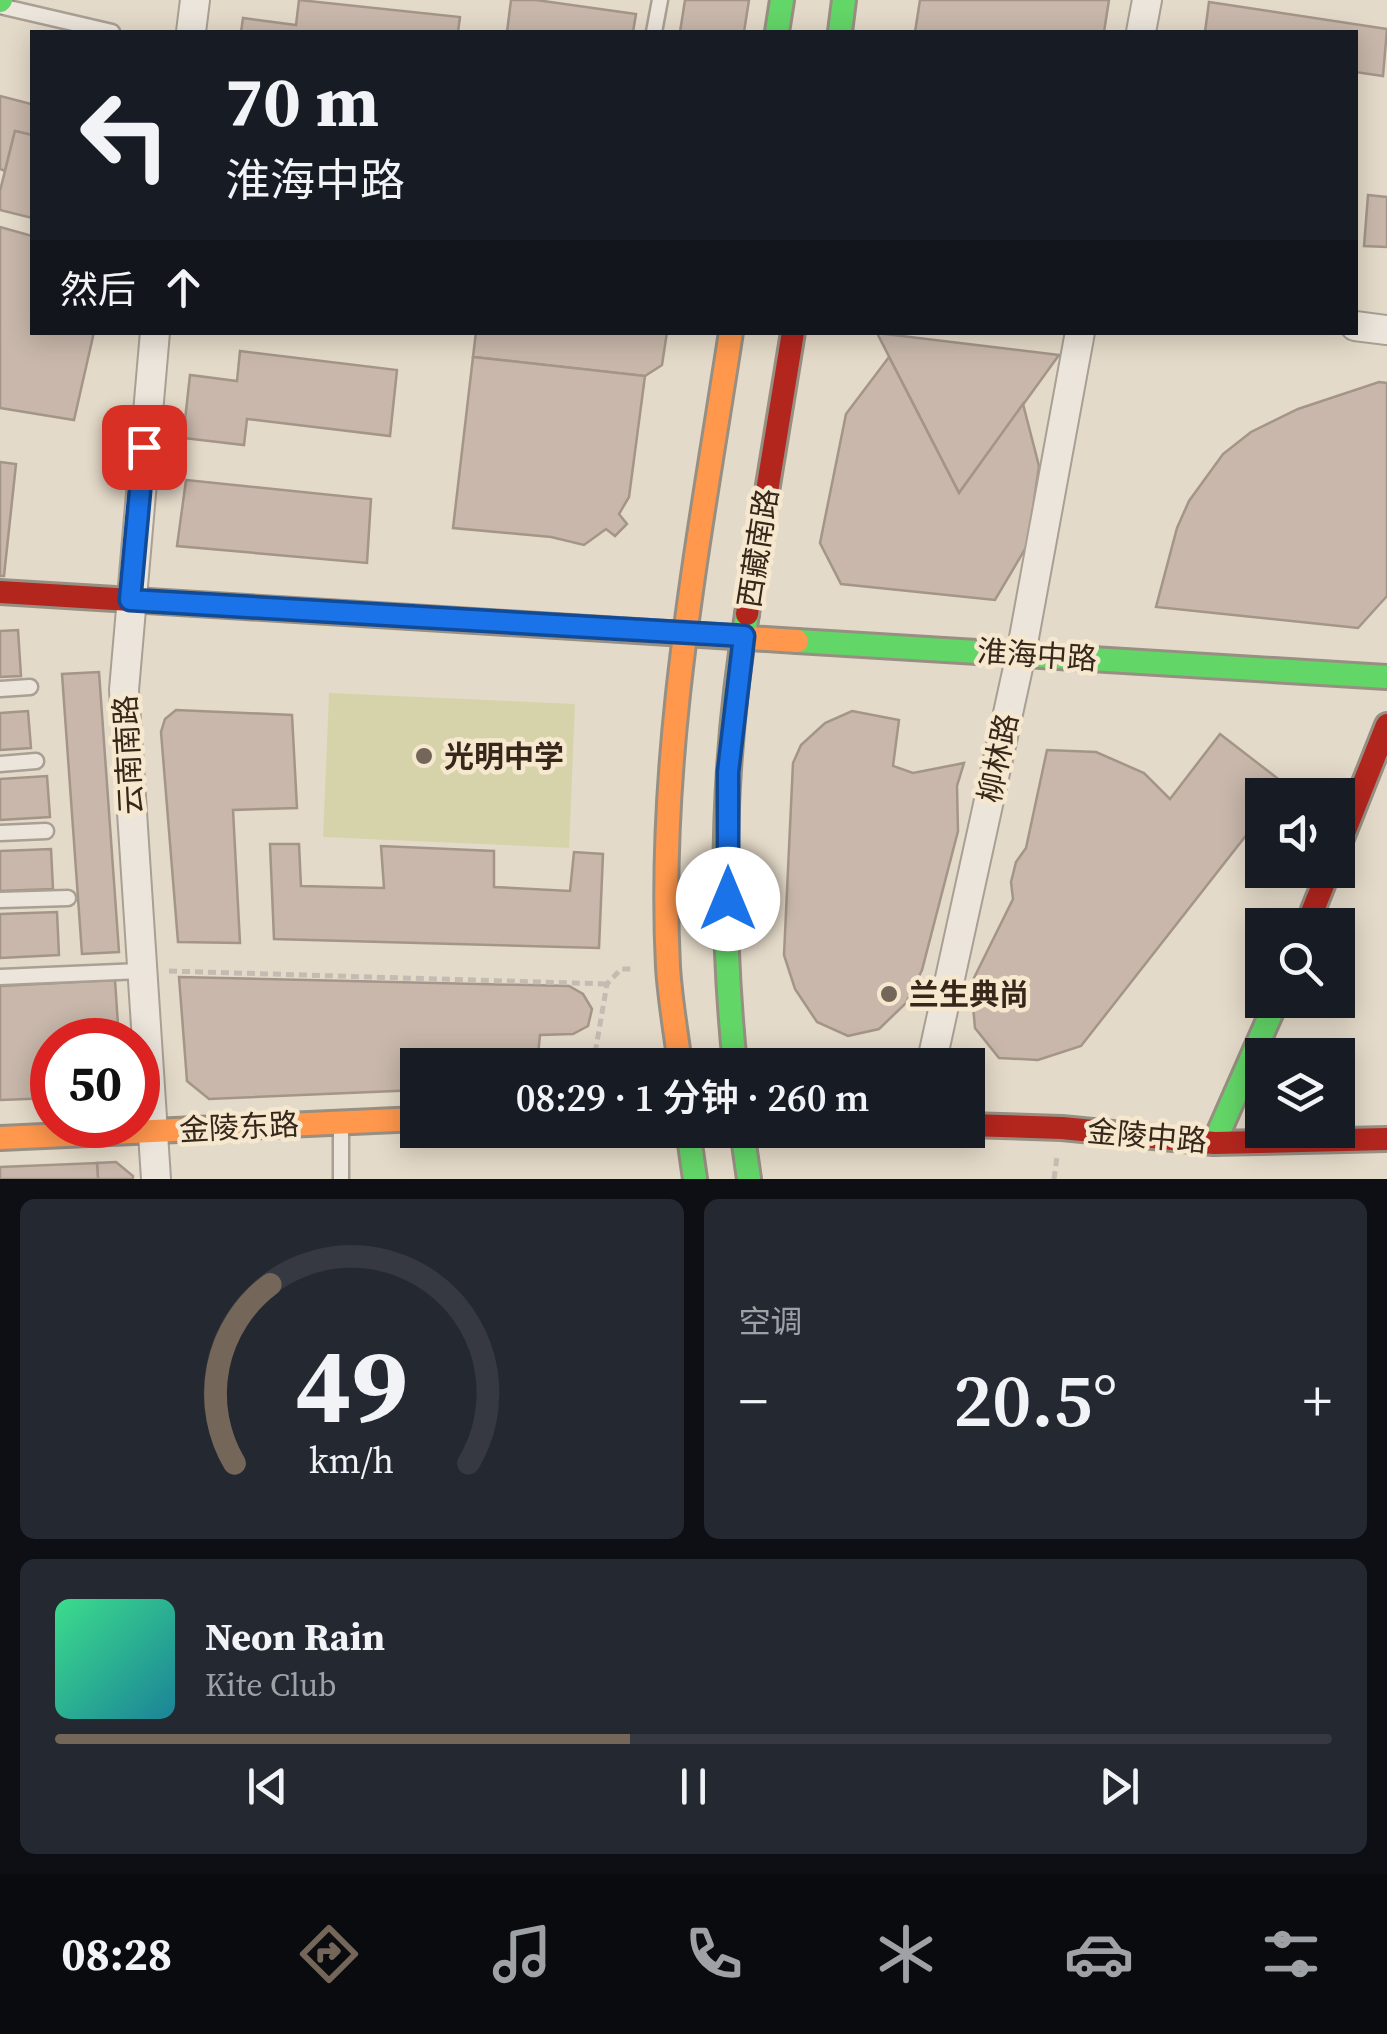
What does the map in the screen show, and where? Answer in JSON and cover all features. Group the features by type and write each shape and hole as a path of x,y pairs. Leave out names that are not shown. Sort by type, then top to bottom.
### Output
{"main road":[{"path":"776,30 782,0"},
{"path":"840,30 844,0"},
{"name":"西藏南路","path":"678,1048 668,969 666,888 672,767 687,633 731,335"},
{"name":"西藏南路","path":"735,1048 728,937 728,772 744,636 793,335"},
{"name":"淮海中路","path":"0,592 1387,677"},
{"path":"1355,805 1387,725"},
{"path":"1214,1143 1268,1018"},
{"name":"金陵东路","path":"160,1132 400,1120"},
{"name":"金陵中路","path":"985,1125 1214,1143 1387,1139"},
{"name":"金陵东路","path":"0,1138 30,1137"},
{"path":"691,1148 695,1179"},
{"path":"744,1148 748,1179"}],"street":[{"path":"191,30 196,0"},
{"path":"1141,30 1147,0"},
{"path":"1358,326 1387,330"},
{"name":"云南南路","path":"144,1018 124,690 156,335"},
{"name":"柳林路","path":"934,1048 1021,654 1079,335"},
{"name":"云南南路","path":"153,1148 156,1179"}],"lane":[{"path":"654,30 660,0"},
{"path":"0,2 105,30"},
{"path":"0,689 30,687"},
{"path":"0,764 36,761"},
{"path":"0,833 46,830"},
{"path":"0,900 68,898"},
{"path":"0,977 141,971"},
{"path":"341,1122 341,1179"}],"path":[{"path":"596,1048 606,984 621,969 668,969"},
{"path":"141,971 606,984"}],"shaded area":[{"path":"329,693 575,704 569,848 323,837"}],"building":[{"path":"299,0 460,17 458,30 241,30 243,18 296,25"},
{"path":"511,0 636,14 633,30 507,30"},
{"path":"685,0 749,0 744,30 680,30"},
{"path":"920,0 1109,0 1104,30 915,30"},
{"path":"1209,2 1387,29 1383,76 1358,72 1358,30 1205,30"},
{"path":"0,96 30,104 30,135 15,131 5,171 0,169"},
{"path":"15,131 30,135 30,218 0,210 0,191"},
{"path":"1368,195 1387,197 1387,247 1364,246"},
{"path":"0,227 30,235 30,335 93,335 74,420 0,408"},
{"path":"476,335 667,335 662,365 645,376 473,357"},
{"path":"878,335 1059,355 959,493"},
{"path":"240,351 397,370 390,436 247,419 244,445 183,438 190,375 237,381"},
{"path":"473,357 645,376 629,497 619,514 627,524 615,536 606,529 584,545 551,537 453,528"},
{"path":"889,357 959,493 1023,404 1039,466 1028,544 995,600 841,584 820,543 846,414"},
{"path":"1379,382 1387,383 1387,596 1358,628 1156,607 1177,528 1189,501 1223,454 1251,432 1298,409"},
{"path":"0,462 16,464 4,576 0,576"},
{"path":"186,480 371,499 367,563 177,546"},
{"path":"18,630 21,676 0,677 0,631"},
{"path":"99,672 119,952 82,954 62,674"},
{"path":"176,710 292,715 297,808 233,810 240,943 178,942 161,732 165,719"},
{"path":"28,711 31,748 0,750 0,713"},
{"path":"852,711 899,720 893,766 913,773 964,763 957,786 958,831 922,970 906,1003 879,1029 848,1036 817,1022 795,989 784,955 793,763 801,745 825,723"},
{"path":"1220,734 1277,778 1245,778 1245,837 1081,1046 1038,1060 999,1058 975,1028 971,984 1013,899 1011,882 1016,862 1026,848 1047,750 1096,752 1144,773 1170,799"},
{"path":"47,776 50,817 0,820 0,779"},
{"path":"270,844 299,844 301,886 384,888 381,846 494,851 494,887 570,891 574,852 603,854 599,948 274,939"},
{"path":"51,849 53,889 0,891 0,851"},
{"path":"57,912 59,955 0,958 0,914"},
{"path":"179,977 569,986 583,994 592,1009 588,1026 573,1034 540,1035 539,1048 400,1048 400,1091 209,1099 187,1081"},
{"path":"115,980 118,1018 30,1018 30,1099 0,1100 0,986"},
{"path":"116,1162 133,1179 98,1179 97,1163"},
{"path":"97,1163 98,1179 0,1179 0,1167"}],"traffic: fast":[{"path":"777,30 782,0"},
{"path":"840,30 844,0"},
{"path":"733,1048 727,952 726,839 732,726 747,614"},
{"path":"797,641 1387,677"},
{"path":"1214,1143 1269,1018"},
{"path":"691,1148 695,1179"},
{"path":"745,1148 749,1179"}],"traffic: slow":[{"path":"678,1048 668,967 669,807 683,648 731,335"},
{"path":"410,617 797,641"},
{"path":"0,1138 400,1120"}],"traffic: jam":[{"path":"747,614 793,335"},
{"path":"0,592 410,617"},
{"path":"1355,805 1387,725"},
{"path":"1314,908 1322,888"},
{"path":"985,1126 1062,1128 1214,1143 1387,1139"}],"place":[{"name":"光明中学","path":"424,756"},
{"name":"兰生典尚","path":"889,994"}],"route":[{"path":"144,447 130,600 744,636 728,772 728,899"}]}
